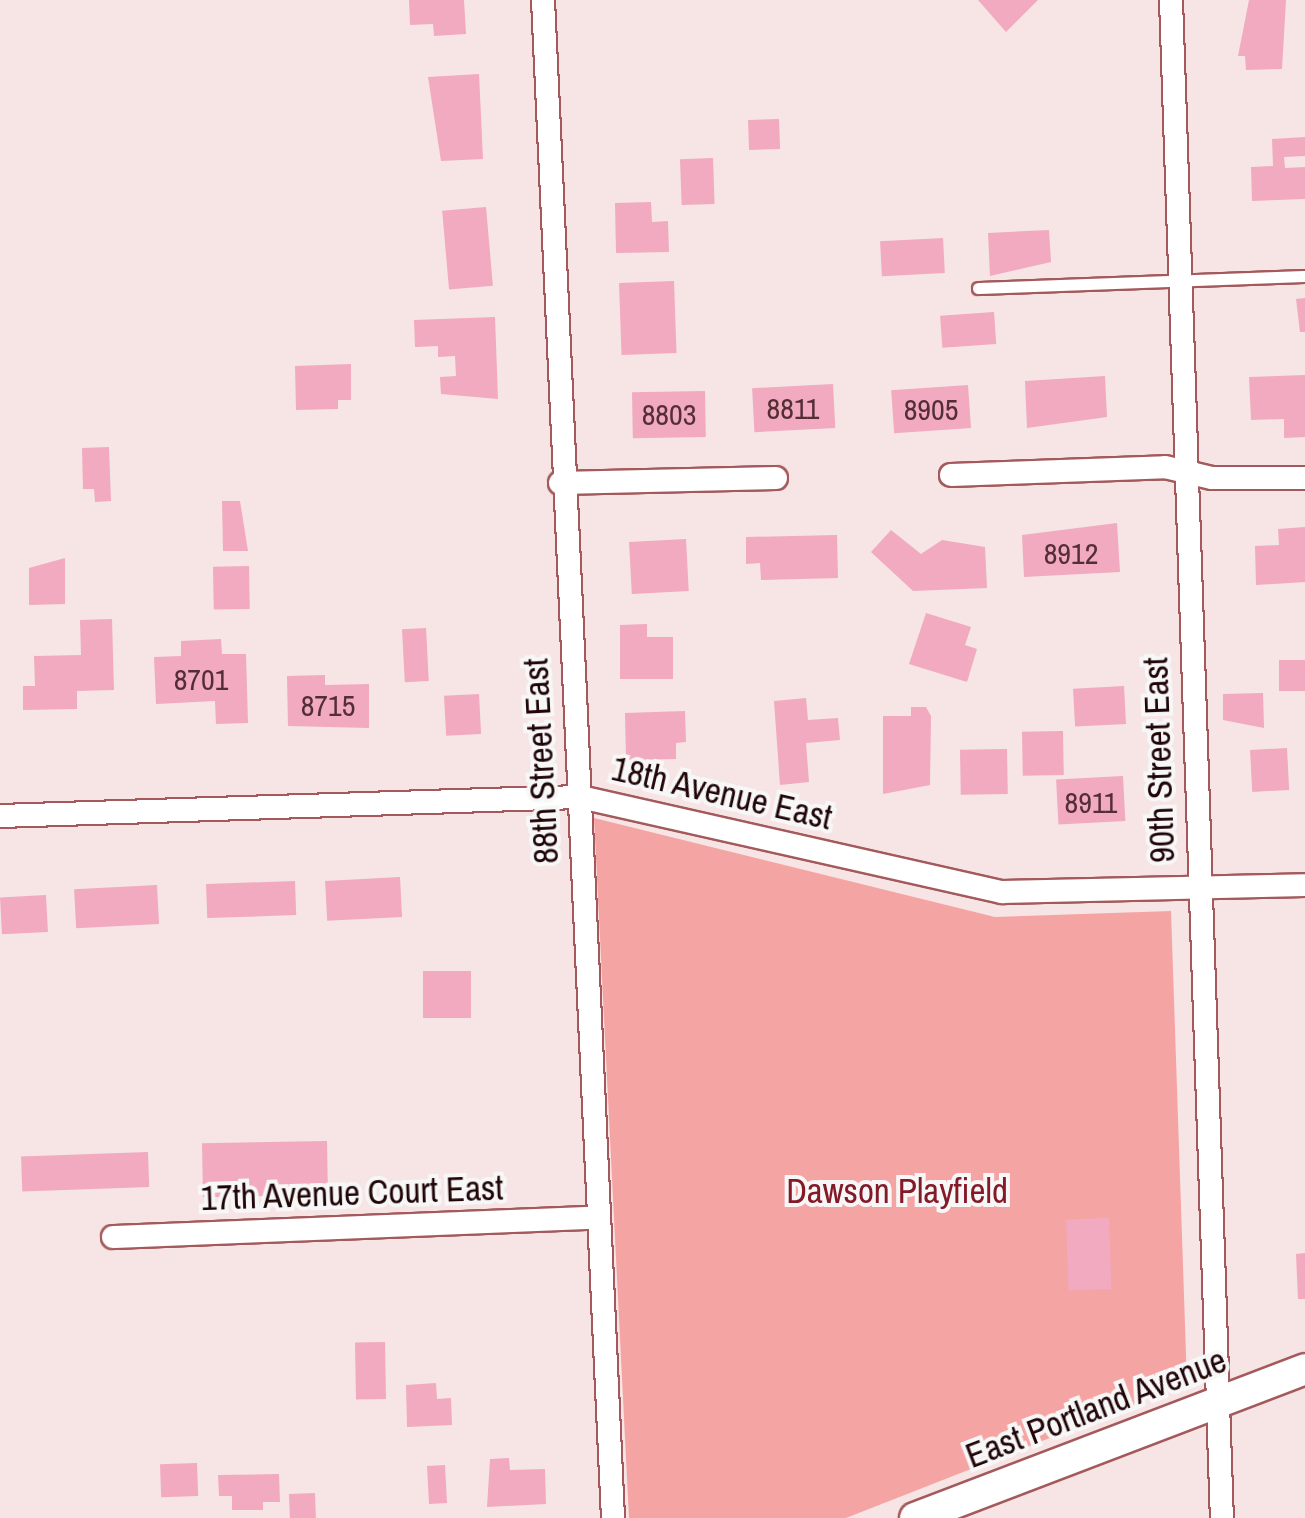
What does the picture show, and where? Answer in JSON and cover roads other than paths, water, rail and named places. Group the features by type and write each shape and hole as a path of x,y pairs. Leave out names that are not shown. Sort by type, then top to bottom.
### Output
{"main road":[{"name":"East Portland Avenue","path":"914,1518 1305,1368"}],"street":[{"name":"88th Street East","path":"543,0 560,482 580,797 594,1218 613,1518"},
{"name":"90th Street East","path":"1172,0 1197,890 1222,1518"},
{"path":"951,475 1165,467 1186,474 1305,478"},
{"path":"560,482 776,478"},
{"name":"18th Avenue East","path":"0,816 580,797 1002,892 1305,885"},
{"name":"17th Avenue Court East","path":"113,1237 594,1218"}],"lane":[{"path":"978,288 1180,284 1305,276"}],"park label":[{"name":"Dawson Playfield","path":"897,1191"}]}
